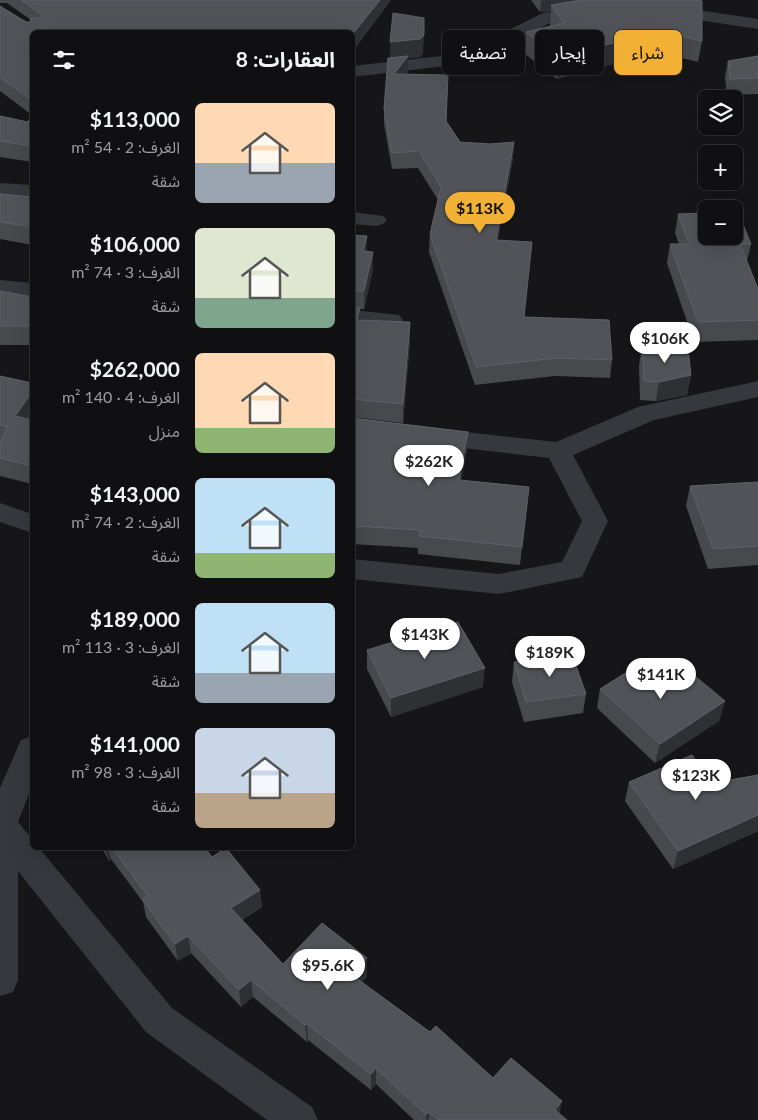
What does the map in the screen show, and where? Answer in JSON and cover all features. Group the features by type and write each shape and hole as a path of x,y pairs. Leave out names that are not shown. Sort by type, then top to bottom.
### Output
{"street":[{"path":"642,6 758,24"},
{"path":"355,72 464,59 549,17 605,9"},
{"path":"0,189 30,191"},
{"path":"355,218 376,220"},
{"path":"0,287 30,290"},
{"path":"355,317 391,320"},
{"path":"401,433 558,452 647,413 758,389"},
{"path":"355,570 499,584 572,570 595,521 558,452"},
{"path":"0,512 30,523"},
{"path":"0,980 1,826 30,754"},
{"path":"1,826 159,1020 300,1120"}],"building":[{"path":"21,0 380,0 355,31 30,30 30,100 0,77 0,6 26,22 30,22 31,18 42,18 44,16"},
{"path":"581,0 702,1 702,41 682,36 682,30 614,30 614,43 604,45 604,30 535,30 535,39 526,32 564,23 551,5"},
{"path":"393,13 424,18 424,35 420,39 390,42"},
{"path":"408,56 394,74 448,75 446,121 460,142 490,144 514,142 496,240 532,242 524,317 609,320 612,360 557,358 476,367 430,234 441,187 419,151 392,153 384,108 388,58"},
{"path":"758,56 758,78 730,79 728,61"},
{"path":"0,116 28,122 30,117 30,146 0,141"},
{"path":"0,194 30,197 30,227 0,222"},
{"path":"698,213 698,245 740,245 758,289 758,320 698,322 670,244 689,244 678,214"},
{"path":"743,224 751,244 743,244"},
{"path":"355,235 367,236 363,251 373,252 364,291 355,290"},
{"path":"0,291 30,297 30,326 0,326"},
{"path":"355,307 360,308 357,320 410,322 403,404 355,399"},
{"path":"642,346 688,349 691,375 659,382 644,381"},
{"path":"0,376 30,383 30,395 15,416 30,420 30,466 0,458 0,444 8,425 7,427 0,425"},
{"path":"355,418 468,432 459,480 529,487 522,547 419,536 420,530 355,526"},
{"path":"758,482 758,546 713,549 690,486"},
{"path":"458,622 485,668 391,698 367,650"},
{"path":"572,654 586,694 526,702 514,662"},
{"path":"646,660 672,682 689,671 725,701 660,744 600,689"},
{"path":"692,755 713,783 758,775 758,815 678,851 629,782"},
{"path":"114,850 207,850 212,857 223,850 228,850 260,890 231,908 283,964 322,923 367,958 352,975 430,1032 436,1026 493,1078 511,1058 562,1101 555,1110 567,1120 439,1120 429,1112 426,1115 376,1068 371,1074 307,1024 305,1025 251,980 239,990 188,936 175,944 142,899 148,896"}]}
